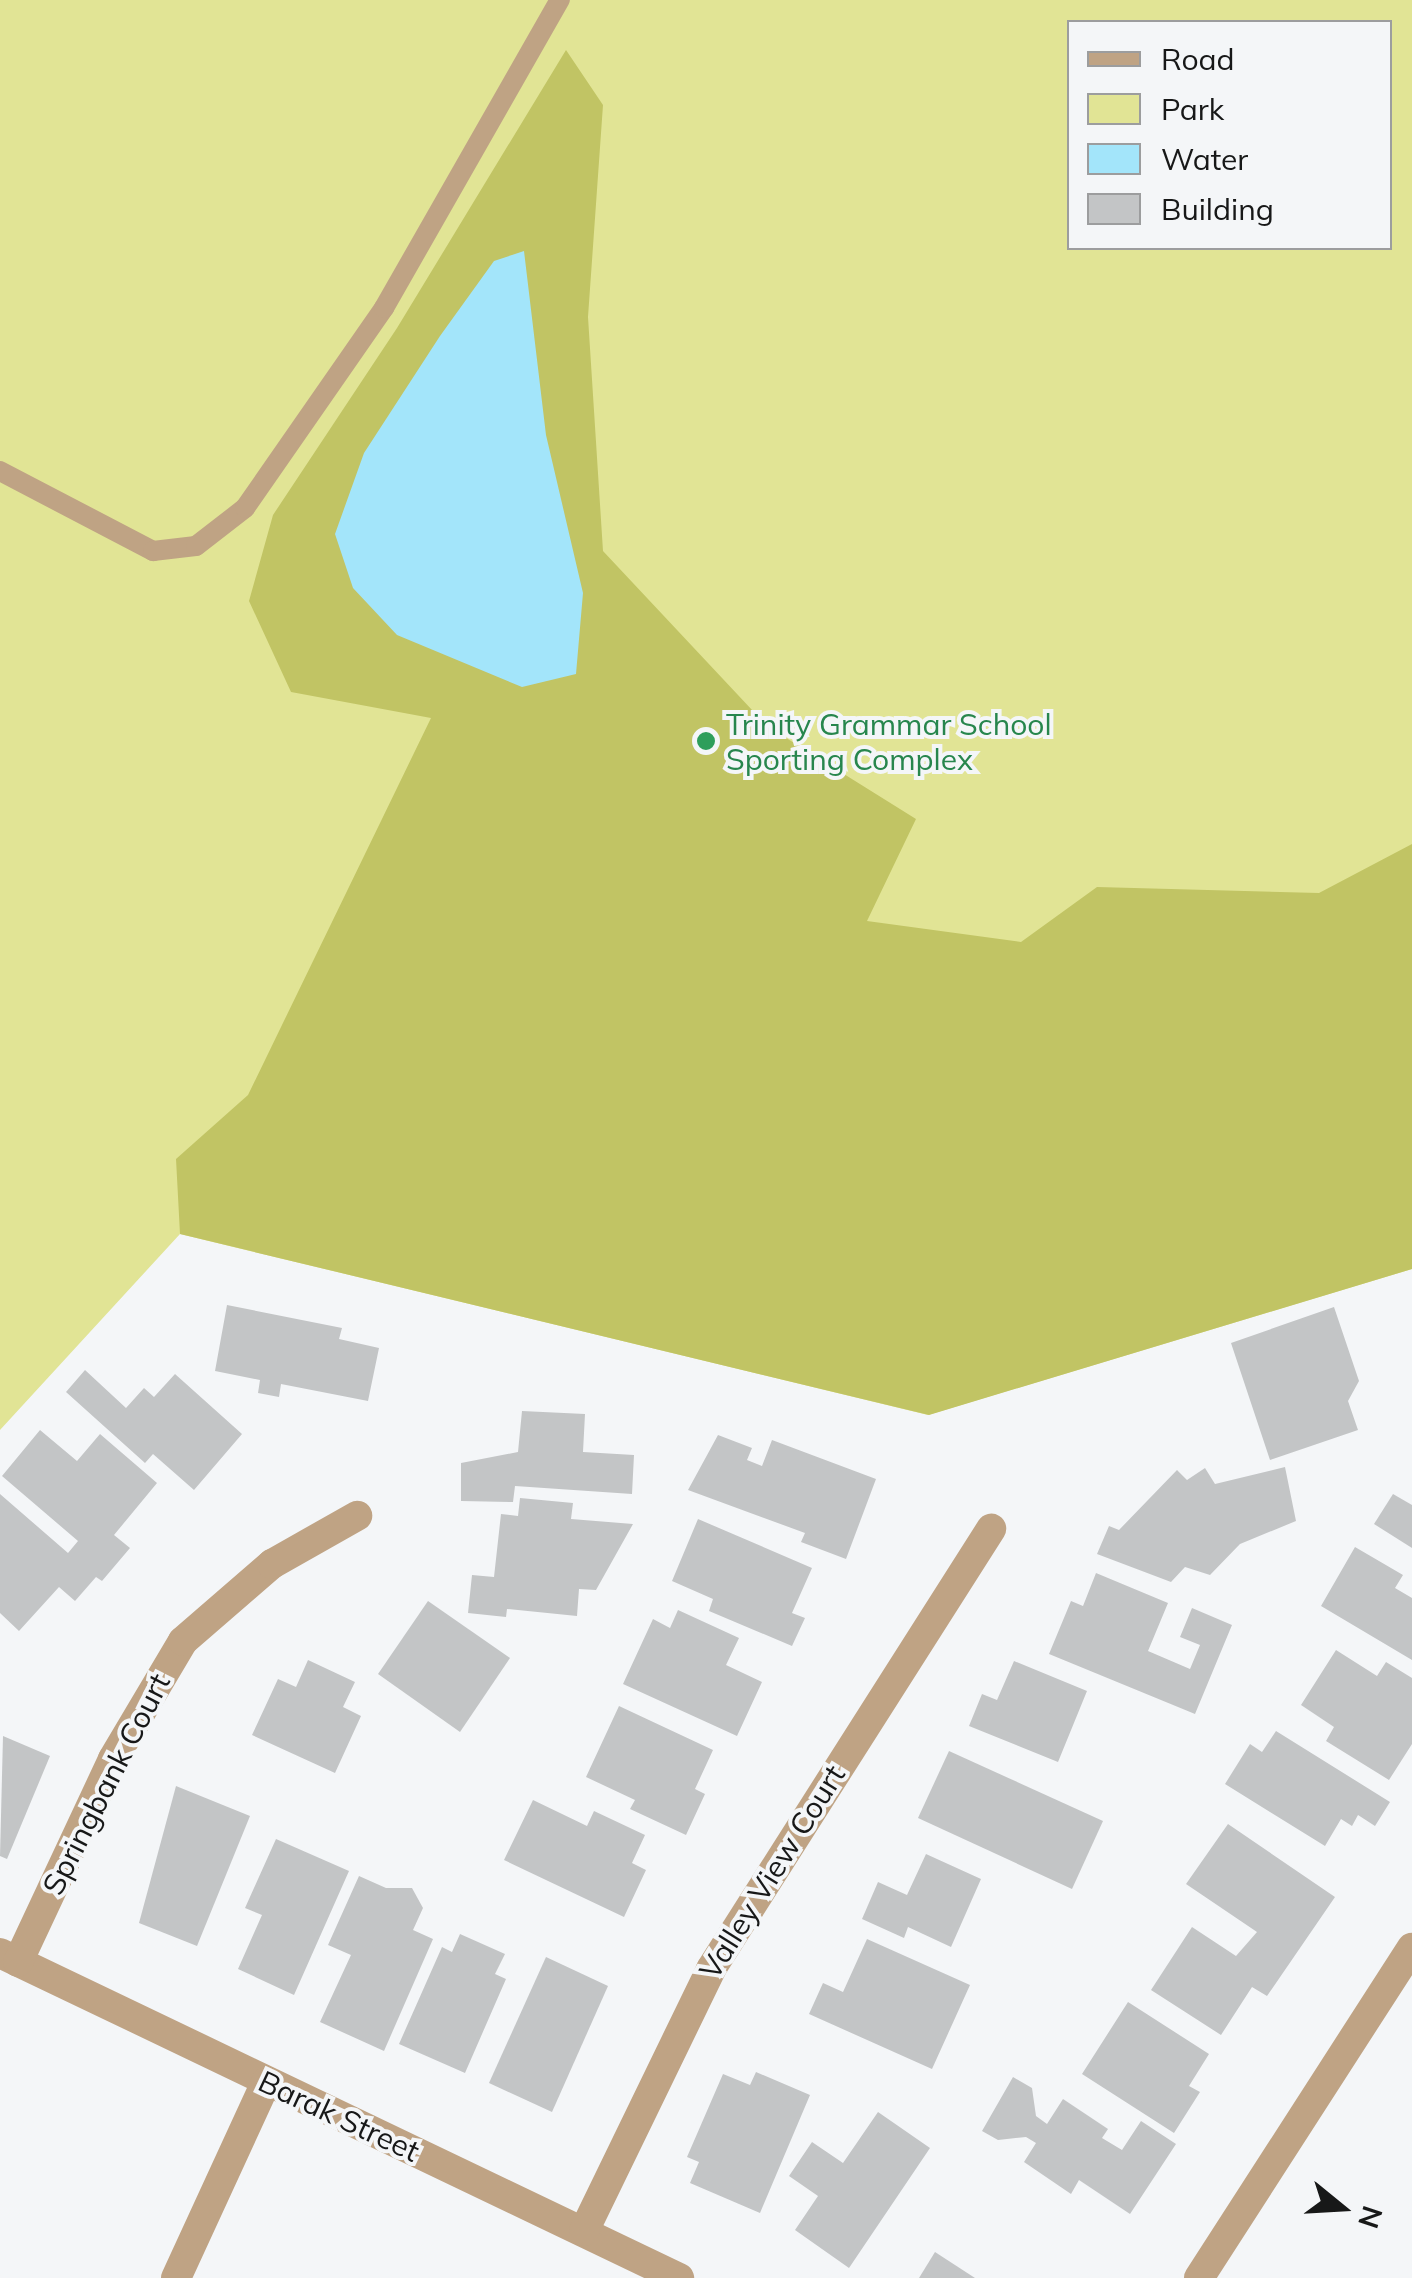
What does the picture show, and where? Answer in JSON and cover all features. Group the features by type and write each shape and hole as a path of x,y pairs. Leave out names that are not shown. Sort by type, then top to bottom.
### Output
{"street":[{"name":"Springbank Court","path":"9,1958 113,1759 183,1640 272,1564 358,1516"},
{"name":"Valley View Court","path":"584,2231 711,1969 992,1530"},
{"path":"1199,2278 1412,1948"},
{"name":"Barak Street","path":"9,1958 679,2278"},
{"path":"176,2278 266,2082"}],"lane":[{"path":"0,472 153,551 196,546 245,508 384,308 560,0"}],"green space":[{"name":"Trinity Grammar School Sporting Complex","path":"0,0 1412,0 1412,1269 928,1415 180,1234 0,1430"},
{"path":"566,50 603,105 588,317 603,551 767,726 916,819 867,921 1021,942 1097,887 1319,893 1412,844 1412,1269 929,1415 180,1234 176,1159 248,1095 431,718 291,692 249,601 273,515 397,328"}],"water":[{"path":"524,251 546,435 583,593 576,674 522,687 397,635 353,588 335,534 364,453 440,336 494,261"}],"building":[{"path":"227,1305 342,1328 339,1339 379,1348 368,1401 281,1384 279,1397 258,1393 260,1380 215,1371"},
{"path":"1334,1307 1359,1381 1348,1401 1358,1430 1270,1460 1231,1343"},
{"path":"85,1370 126,1408 144,1388 154,1397 175,1374 242,1434 194,1490 153,1454 145,1463 66,1392"},
{"path":"522,1411 585,1414 583,1452 634,1455 632,1494 515,1486 513,1502 461,1501 461,1463 518,1452"},
{"path":"40,1430 77,1461 100,1434 157,1483 114,1535 130,1548 102,1581 96,1577 75,1601 59,1587 19,1631 0,1613 0,1494 68,1553 78,1541 2,1476"},
{"path":"718,1435 752,1448 747,1460 762,1466 772,1440 876,1479 846,1559 801,1542 805,1533 688,1490"},
{"path":"1285,1467 1296,1521 1240,1544 1210,1575 1185,1567 1171,1582 1097,1554 1109,1526 1119,1530 1177,1470 1187,1480 1205,1468 1215,1484"},
{"path":"1393,1494 1412,1505 1412,1548 1374,1524"},
{"path":"520,1498 573,1503 571,1519 633,1524 596,1590 579,1589 577,1616 507,1609 506,1617 468,1613 472,1575 494,1577 501,1514 518,1516"},
{"path":"698,1519 812,1568 792,1613 805,1618 792,1646 709,1611 713,1599 672,1581"},
{"path":"1355,1547 1403,1575 1395,1588 1412,1598 1412,1660 1321,1606"},
{"path":"1096,1573 1168,1603 1148,1651 1190,1669 1200,1645 1180,1637 1192,1608 1232,1625 1195,1714 1049,1654 1071,1601 1083,1606"},
{"path":"428,1601 510,1658 460,1732 378,1674"},
{"path":"678,1610 739,1638 726,1665 762,1682 737,1736 623,1684 653,1619 670,1628"},
{"path":"1336,1650 1377,1676 1386,1662 1412,1678 1412,1744 1389,1780 1326,1741 1334,1727 1301,1705"},
{"path":"308,1660 355,1682 343,1707 361,1716 335,1773 252,1735 278,1679 296,1687"},
{"path":"1014,1661 1087,1691 1058,1762 969,1726 982,1694 997,1700"},
{"path":"619,1706 713,1750 695,1789 705,1794 686,1835 630,1809 635,1800 586,1777"},
{"path":"1276,1731 1390,1802 1375,1826 1358,1815 1352,1826 1341,1819 1325,1846 1225,1784 1250,1744 1262,1752"},
{"path":"3,1736 50,1756 7,1859 0,1856"},
{"path":"949,1751 1103,1821 1072,1889 918,1818"},
{"path":"176,1786 250,1816 197,1946 139,1923"},
{"path":"533,1800 587,1826 594,1811 645,1835 632,1863 646,1870 624,1917 504,1860"},
{"path":"1228,1824 1335,1897 1267,1996 1252,1987 1221,2035 1151,1990 1192,1927 1236,1956 1257,1932 1186,1884"},
{"path":"276,1839 349,1871 294,1995 238,1969 262,1915 245,1908"},
{"path":"926,1854 981,1879 951,1947 908,1927 904,1938 862,1919 878,1882 907,1895"},
{"path":"359,1876 386,1888 412,1888 423,1908 413,1930 433,1939 384,2051 320,2022 351,1955 328,1945"},
{"path":"460,1934 505,1954 495,1974 506,1979 465,2073 399,2044 442,1947 452,1952"},
{"path":"867,1939 970,1985 932,2069 809,2014 823,1983 843,1992"},
{"path":"546,1957 608,1986 552,2112 489,2083"},
{"path":"1128,2002 1209,2054 1189,2086 1200,2092 1174,2133 1082,2074"},
{"path":"756,2072 810,2095 760,2213 690,2183 699,2162 687,2157 723,2074 750,2085"},
{"path":"1013,2077 1032,2088 1036,2116 1047,2124 1063,2099 1108,2129 1102,2138 1122,2150 1141,2121 1176,2144 1130,2214 1079,2180 1071,2194 1024,2162 1036,2143 1026,2137 998,2140 982,2131"},
{"path":"878,2112 930,2148 849,2268 795,2230 818,2196 789,2176 812,2142 843,2163"},
{"path":"935,2252 975,2278 919,2278"}],"place":[{"name":"Trinity Grammar School Sporting Complex","path":"706,741"}]}
